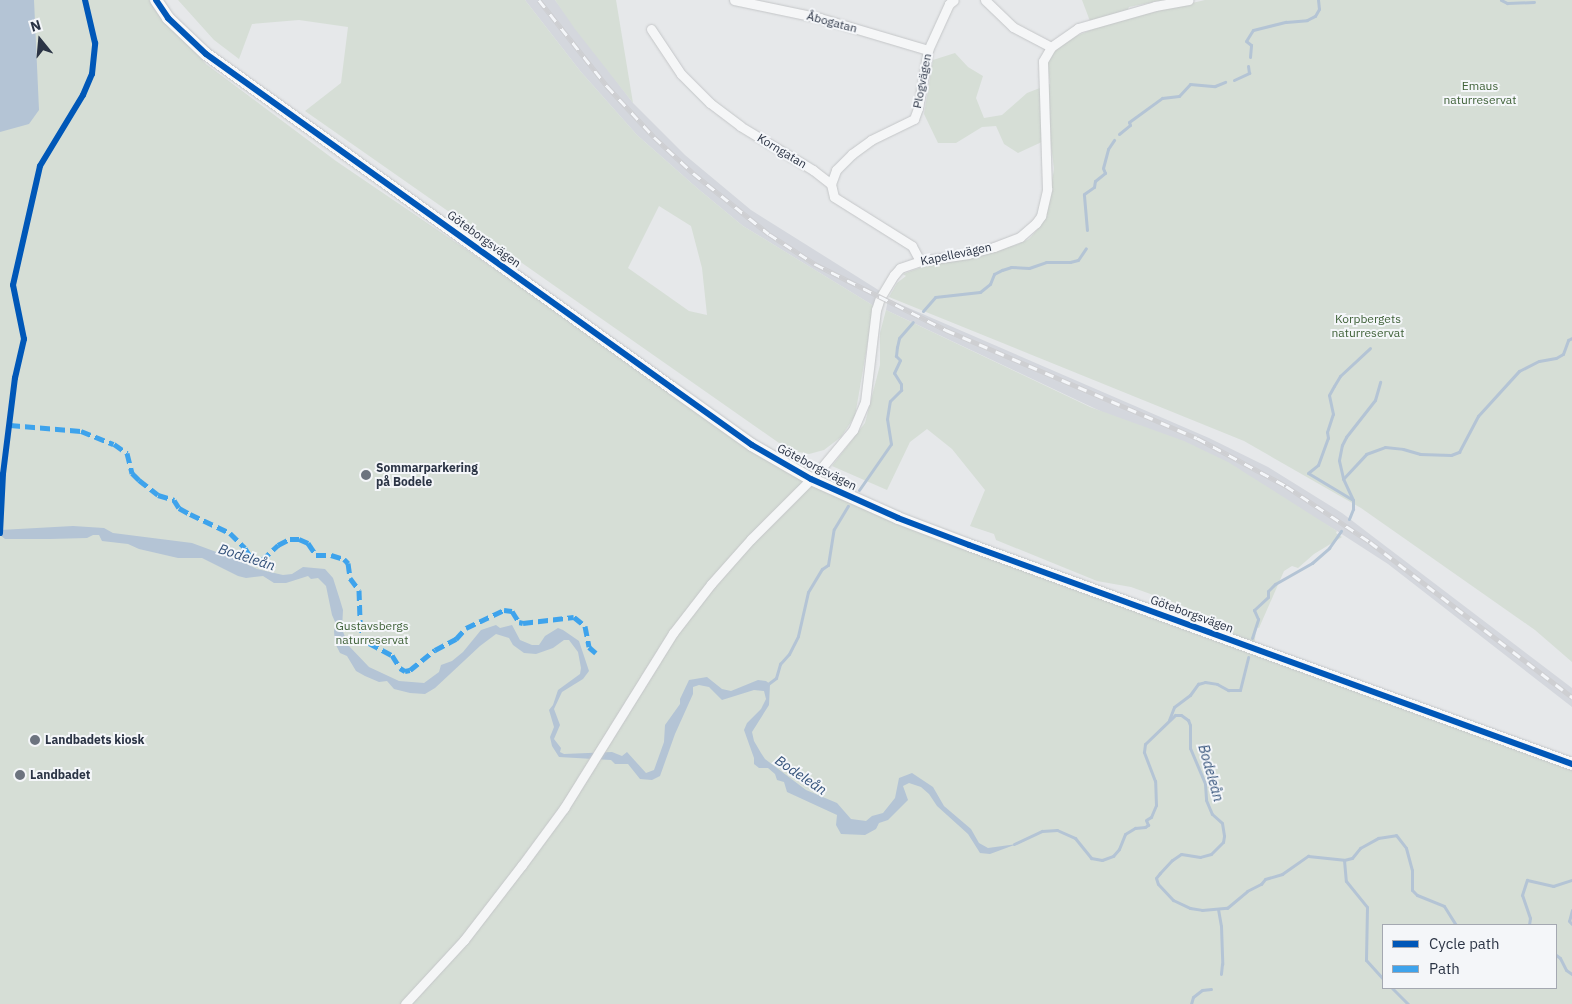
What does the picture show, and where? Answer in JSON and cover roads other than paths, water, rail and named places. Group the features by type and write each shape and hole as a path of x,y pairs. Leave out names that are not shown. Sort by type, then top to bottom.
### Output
{"street":[{"name":"Göteborgsvägen","path":"156,0 168,18 206,54 752,445 811,479 898,518 969,545 1572,764"},
{"name":"Åbogatan","path":"734,0 820,18 928,50"},
{"name":"Plogvägen","path":"831,184 836,170 852,154 871,140 914,118 918,108 928,50 949,4 954,0"},
{"path":"985,0 1013,27 1051,47 1078,28 1155,6 1188,0"},
{"name":"Korngatan","path":"652,29 681,74 710,103 740,126 813,170 831,184 834,196 912,246 920,261"},
{"name":"Kapellevägen","path":"405,1004 487,912 564,808 673,634 712,584 751,539 841,446 859,418 865,402 876,310 880,298 900,268 920,261 968,254 994,247 1020,237 1032,228 1041,216 1047,189 1043,61 1051,47"}],"water":[{"path":"0,0 34,0 39,110 29,124 0,132"},
{"name":"Bodeleån","path":"73,526 104,528 113,533 192,543 257,569 283,575 292,574 303,567 325,569 333,578 340,600 343,610 342,629 348,645 369,667 399,681 424,683 439,672 441,665 452,661 463,652 481,630 496,625 500,628 512,625 520,640 532,645 539,645 545,636 558,628 563,630 579,641 589,671 583,679 562,692 554,709 560,725 554,739 561,748 560,752 564,754 612,752 622,756 627,752 646,773 654,770 664,742 665,725 680,704 680,699 689,680 707,677 722,689 731,691 758,680 766,681 770,684 769,705 752,732 754,741 765,759 806,790 837,803 851,819 866,821 872,816 883,813 895,798 899,778 912,773 933,787 944,806 971,829 979,843 988,848 1017,844 990,854 980,853 968,834 937,806 929,794 921,787 909,783 903,786 908,800 888,820 879,823 876,829 865,835 841,834 836,825 837,815 787,792 784,782 777,780 775,774 768,768 759,768 754,764 754,758 744,730 747,723 761,709 766,699 764,691 754,690 722,700 709,687 699,685 693,687 693,694 675,734 660,776 652,780 640,779 628,764 615,764 611,760 559,757 552,746 550,737 554,727 549,710 553,705 558,690 580,674 581,668 578,652 569,640 564,640 553,648 536,654 524,653 513,645 509,638 496,634 480,646 435,688 425,694 410,693 394,689 387,681 379,682 356,671 347,656 340,653 335,643 334,631 336,624 332,615 326,586 318,578 311,579 308,576 286,583 274,583 263,576 246,578 202,558 178,558 139,549 128,544 102,541 99,535 87,538 5,539 0,535 0,530"}],"waterway":[{"path":"1250,57 1251,45 1246,41 1253,30 1286,22 1307,20 1315,16 1319,9 1318,0"},
{"path":"1501,0 1507,3 1534,2"},
{"path":"1234,80 1249,73 1248,66"},
{"path":"1119,134 1130,125 1129,122 1162,98 1179,96 1190,84 1215,86 1225,82"},
{"path":"1087,230 1084,194 1094,187 1095,181 1105,173 1103,168 1108,149 1114,140"},
{"path":"923,311 935,297 980,292 990,284 994,274 1002,270 1011,267 1029,268 1046,262 1078,260 1086,248"},
{"path":"859,490 891,444 887,419 890,401 901,390 901,384 894,373 900,360 896,356 897,347 899,338 913,322"},
{"path":"1349,519 1353,509 1353,500 1343,479 1366,454 1385,447 1403,449 1420,454 1451,455 1459,452 1478,416 1519,371 1539,361 1556,358 1563,354 1568,340 1572,338"},
{"path":"1353,500 1308,473 1318,465 1328,438 1327,432 1333,414 1329,395 1340,376 1370,348"},
{"path":"1343,478 1339,460 1342,445 1346,437 1375,400 1380,382"},
{"path":"768,684 776,678 780,664 789,654 798,636 808,592 822,569 828,565 834,529 848,506"},
{"path":"1252,638 1258,619 1254,610 1268,597 1268,591 1275,584 1312,563 1329,548 1341,531"},
{"path":"1169,720 1174,707 1190,695 1198,684 1205,682 1217,684 1228,690 1240,690 1248,657"},
{"name":"Bodeleån","path":"1014,844 1042,831 1057,830 1075,838 1091,858 1102,860 1113,856 1119,849 1125,834 1135,828 1148,825 1146,820 1151,817 1156,805 1155,781 1144,752 1145,744 1175,715 1181,715 1188,720 1190,725 1190,748 1205,784 1206,800 1212,814 1222,823 1224,836 1223,842 1211,854 1200,857 1181,854 1172,860 1156,878 1158,884 1173,900 1190,908 1202,910 1227,908 1247,891 1261,884 1265,879 1282,874 1308,856 1344,860 1352,858 1360,848 1378,838 1396,835 1406,848 1412,870 1412,890 1417,895 1444,906 1455,924"},
{"path":"1344,860 1346,881 1367,907 1366,960 1382,978"},
{"name":"Bodeleån","path":"1529,924 1530,918 1522,895 1527,880 1553,886 1572,880"},
{"path":"1218,909 1221,926 1221,974"},
{"name":"Bodeleån","path":"1572,910 1569,921 1572,924"},
{"path":"1557,956 1566,970 1572,974"},
{"path":"1191,1004 1193,997 1202,990 1211,989"},
{"path":"1393,989 1408,1004"}],"railway":[{"path":"539,0 607,86 654,137 693,173 769,234 815,264 946,330 1197,438 1286,486 1370,542 1572,697"}],"place":[{"name":"Sommarparkering på Bodele","path":"366,475"},
{"name":"Landbadets kiosk","path":"35,740"},
{"name":"Landbadet","path":"20,775"}],"park label":[{"name":"Emaus naturreservat","path":"1480,93"},
{"name":"Korpbergets naturreservat","path":"1368,326"},
{"name":"Gustavsbergs naturreservat","path":"372,633"}]}
